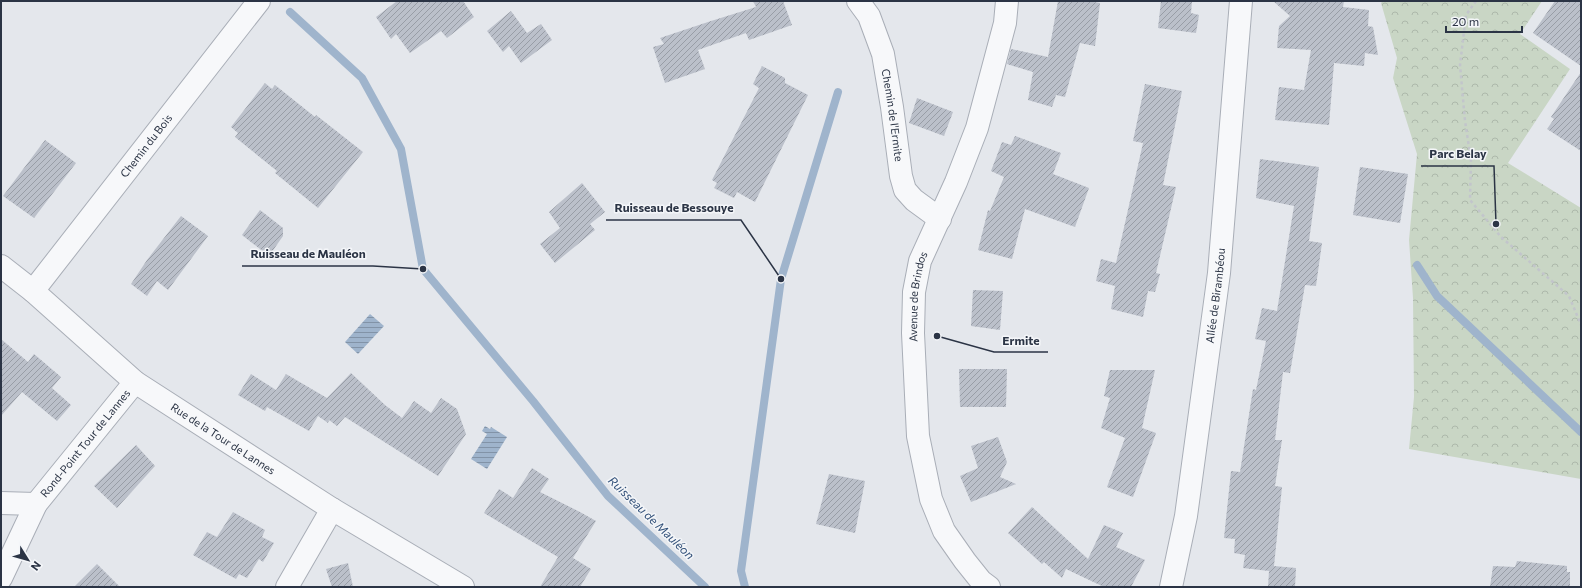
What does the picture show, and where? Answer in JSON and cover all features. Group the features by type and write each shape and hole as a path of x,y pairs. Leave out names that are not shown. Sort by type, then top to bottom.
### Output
{"street":[{"name":"Chemin du Bois","path":"33,291 259,1"},
{"name":"Chemin de l'Ermite","path":"858,1 869,16 883,54 901,176 906,190 914,200 940,219"},
{"name":"Avenue de Brindos","path":"989,587 965,561 944,531 932,499 918,436 913,333 914,292 920,262 940,219 977,128 1005,23 1007,1"},
{"name":"Allée de Birambéou","path":"1171,587 1186,516 1219,273 1241,1"},
{"name":"Rue de la Tour de Lannes","path":"1,266 33,291 135,382 332,509 463,587"},
{"name":"Rond-Point Tour de Lannes","path":"1,578 36,504 135,382"},
{"name":"Rond-Point Tour de Lannes","path":"1,503 36,504"},
{"path":"287,587 332,509"}],"path":[{"path":"1476,1 1466,15 1460,65 1465,121 1471,160 1470,200 1502,237 1569,296 1581,325"}],"green space":[{"path":"1383,1 1542,1 1520,34 1570,69 1508,163 1581,208 1581,479 1409,449 1414,397 1413,298 1409,240 1417,154 1393,78 1397,58 1381,3"}],"water":[{"path":"370,314 384,326 358,354 345,342"},
{"path":"485,426 490,429 491,427 507,437 487,469 471,459 487,434 482,431"}],"building":[{"path":"397,1 463,1 474,17 447,38 441,31 410,53 396,34 391,39 376,17"},
{"path":"753,1 783,1 792,25 749,40 746,33 698,50 705,69 665,83 653,47 664,44 660,38 756,7"},
{"path":"1058,1 1089,1 1100,3 1095,46 1080,43 1065,97 1056,95 1052,107 1028,100 1033,72 1007,64 1011,49 1048,57"},
{"path":"1161,1 1192,1 1191,13 1199,15 1196,33 1158,28"},
{"path":"1273,1 1344,1 1343,7 1369,10 1368,26 1373,27 1378,55 1365,53 1364,66 1334,63 1329,125 1275,120 1279,87 1304,90 1311,50 1277,48 1279,26 1290,16"},
{"path":"1555,1 1581,1 1581,66 1533,33"},
{"path":"511,11 527,33 541,24 552,40 521,63 509,46 503,52 487,31"},
{"path":"762,66 785,78 785,83 808,95 755,202 737,192 734,198 714,188 717,183 712,180 759,88 753,84"},
{"path":"1581,72 1581,151 1547,129 1554,119 1551,117"},
{"path":"265,83 272,89 275,85 315,117 316,115 363,152 318,208 275,173 277,171 235,137 238,133 231,127"},
{"path":"1145,84 1182,91 1163,185 1176,187 1156,273 1160,274 1155,292 1148,291 1143,317 1111,309 1115,286 1096,281 1101,259 1116,263 1143,143 1133,141"},
{"path":"917,98 953,112 944,136 909,123"},
{"path":"1015,136 1061,153 1053,174 1089,188 1075,227 1025,209 1012,259 978,250 988,210 990,211 1004,177 991,171 1002,142 1011,145"},
{"path":"45,140 76,163 34,218 3,196"},
{"path":"1260,159 1319,167 1309,241 1322,243 1316,286 1305,285 1290,373 1283,372 1275,440 1282,440 1275,486 1282,487 1274,566 1296,568 1295,587 1268,587 1269,571 1243,568 1245,555 1234,553 1235,539 1224,538 1231,471 1240,472 1253,389 1256,390 1266,341 1255,339 1262,308 1277,311 1294,206 1256,198"},
{"path":"1360,167 1408,174 1400,223 1353,215"},
{"path":"582,183 605,212 590,224 595,230 555,263 540,244 560,228 549,212"},
{"path":"260,210 283,228 283,236 269,256 242,235"},
{"path":"181,216 208,236 168,290 157,281 147,296 131,284 147,260"},
{"path":"973,290 1003,291 1000,330 971,326"},
{"path":"1,339 28,362 34,354 61,377 52,388 71,405 57,421 22,392 1,416"},
{"path":"959,369 1007,369 1006,407 960,407"},
{"path":"1110,370 1155,370 1142,428 1156,433 1133,497 1107,487 1125,438 1101,428 1110,398 1104,396"},
{"path":"351,373 385,405 402,418 414,401 431,413 441,398 457,409 466,434 438,476 345,417 337,426 329,420 328,423 318,416 309,431 267,407 265,411 238,395 251,374 276,390 286,374 327,398"},
{"path":"998,437 1007,462 1000,477 1016,484 971,502 960,476 978,468 971,446"},
{"path":"136,445 155,466 117,508 94,486"},
{"path":"532,468 549,479 540,492 596,521 573,558 591,569 580,587 540,587 558,557 484,513 499,489 513,498"},
{"path":"829,474 865,481 855,533 816,524"},
{"path":"1032,507 1088,559 1104,525 1123,533 1116,547 1145,560 1131,587 1104,587 1066,569 1062,578 1044,562 1042,564 1008,533"},
{"path":"233,512 265,530 262,537 274,543 263,562 259,559 247,578 239,574 236,579 193,555 207,532 217,537"},
{"path":"1517,561 1567,566 1567,572 1570,572 1570,587 1490,587 1493,566 1515,567"},
{"path":"348,563 353,587 332,587 326,569"},
{"path":"97,564 120,587 74,587"}],"waterway":[{"name":"Ruisseau de Mauléon","path":"290,12 362,78 401,149 423,269 533,401 608,496 705,587"},
{"path":"745,587 741,571 781,279 838,92"},
{"path":"1417,265 1437,296 1581,432"}],"place":[{"name":"Parc Belay","path":"1496,224"},
{"name":"Ruisseau de Mauléon","path":"423,269"},
{"name":"Ruisseau de Bessouye","path":"781,279"},
{"name":"Ermite","path":"937,336"}]}
